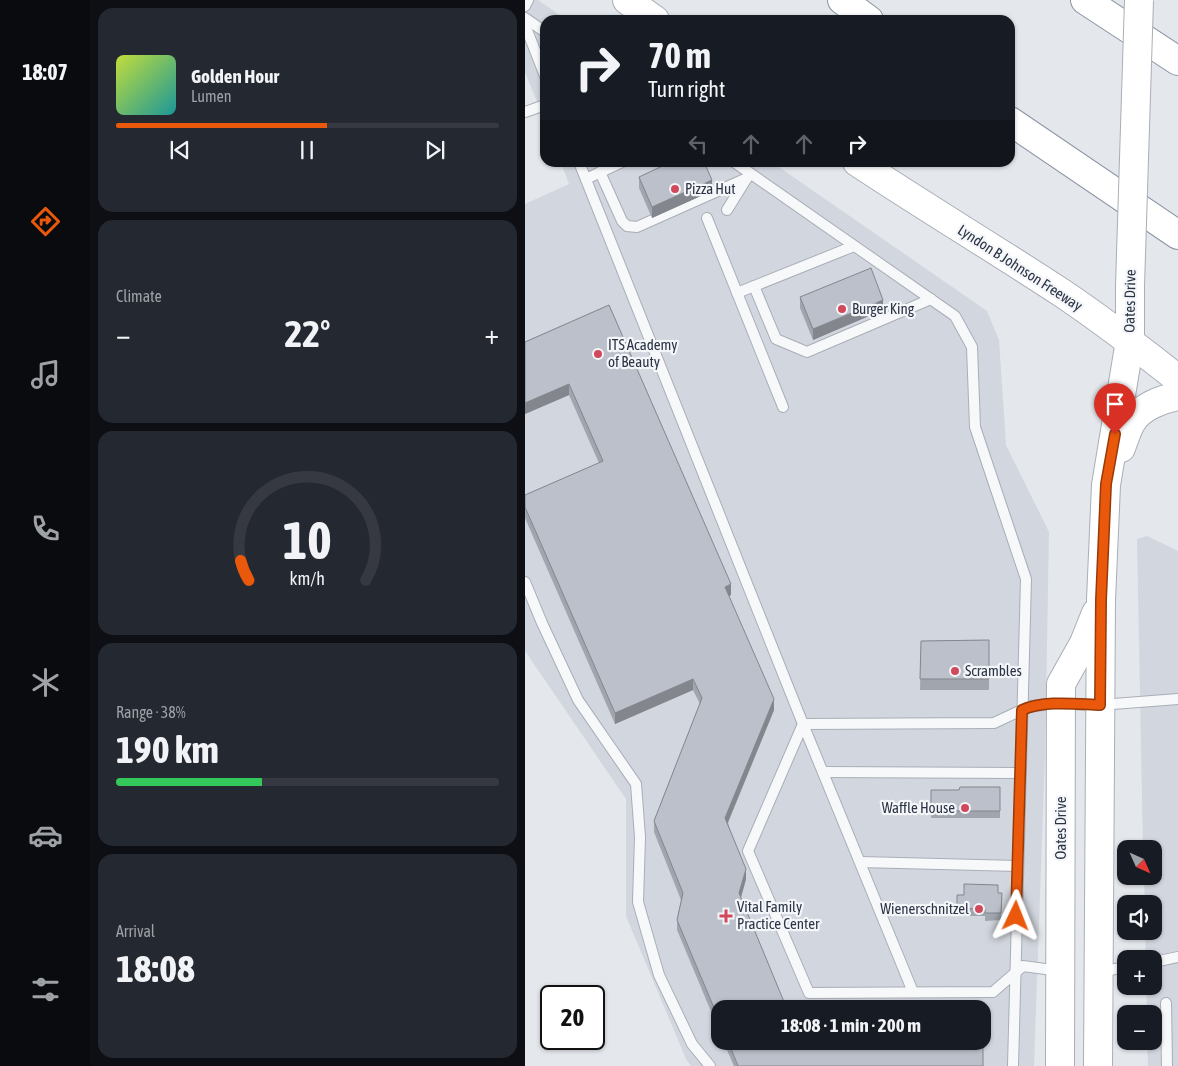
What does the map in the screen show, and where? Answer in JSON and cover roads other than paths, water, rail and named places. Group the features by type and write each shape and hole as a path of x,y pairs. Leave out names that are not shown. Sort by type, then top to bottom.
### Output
{"main road":[{"path":"627,0 648,15"},
{"path":"842,0 862,15"},
{"path":"1085,0 1178,61"},
{"name":"Oates Drive","path":"1098,1066 1101,600 1106,484 1130,341 1139,0"},
{"path":"1015,124 1178,235"},
{"name":"Lyndon B Johnson Freeway","path":"864,167 922,206 1062,293 1130,341 1178,379"},
{"path":"1106,484 1132,421 1151,405 1166,398 1178,396"},
{"name":"Oates Drive","path":"1061,1066 1061,684 1084,643 1101,600"},
{"path":"1061,971 1098,972"}],"lane":[{"path":"525,6 528,0"},
{"path":"525,18 540,28"},
{"path":"525,25 540,63"},
{"path":"525,112 540,107"},
{"path":"581,167 803,724 913,992"},
{"path":"586,179 611,167"},
{"path":"738,167 748,176 955,316 972,347 975,427 1026,579 1013,1066"},
{"path":"600,172 621,221 627,226 637,227 748,176"},
{"path":"727,210 748,176"},
{"path":"707,218 783,407"},
{"path":"737,293 854,246"},
{"path":"754,286 777,339 807,352 931,299"},
{"path":"525,582 578,700 636,784 640,836 638,902 659,974 692,1044 710,1066"},
{"path":"803,724 994,723 1030,706 1061,704 1100,705 1178,699"},
{"path":"803,724 748,851 809,993 993,992 1023,966 1061,971"},
{"path":"823,772 1020,773"},
{"path":"860,862 1018,866"},
{"path":"1162,960 1178,957"},
{"path":"1098,972 1117,969"},
{"path":"1166,1003 1167,1066"}],"place":[{"name":"Pizza Hut","path":"675,189"},
{"name":"Burger King","path":"842,309"},
{"name":"ITS Academy of Beauty","path":"598,354"},
{"name":"Scrambles","path":"955,671"},
{"name":"Waffle House","path":"965,808"},
{"name":"Wienerschnitzel","path":"979,909"},
{"name":"Vital Family Practice Center","path":"726,916"}]}
